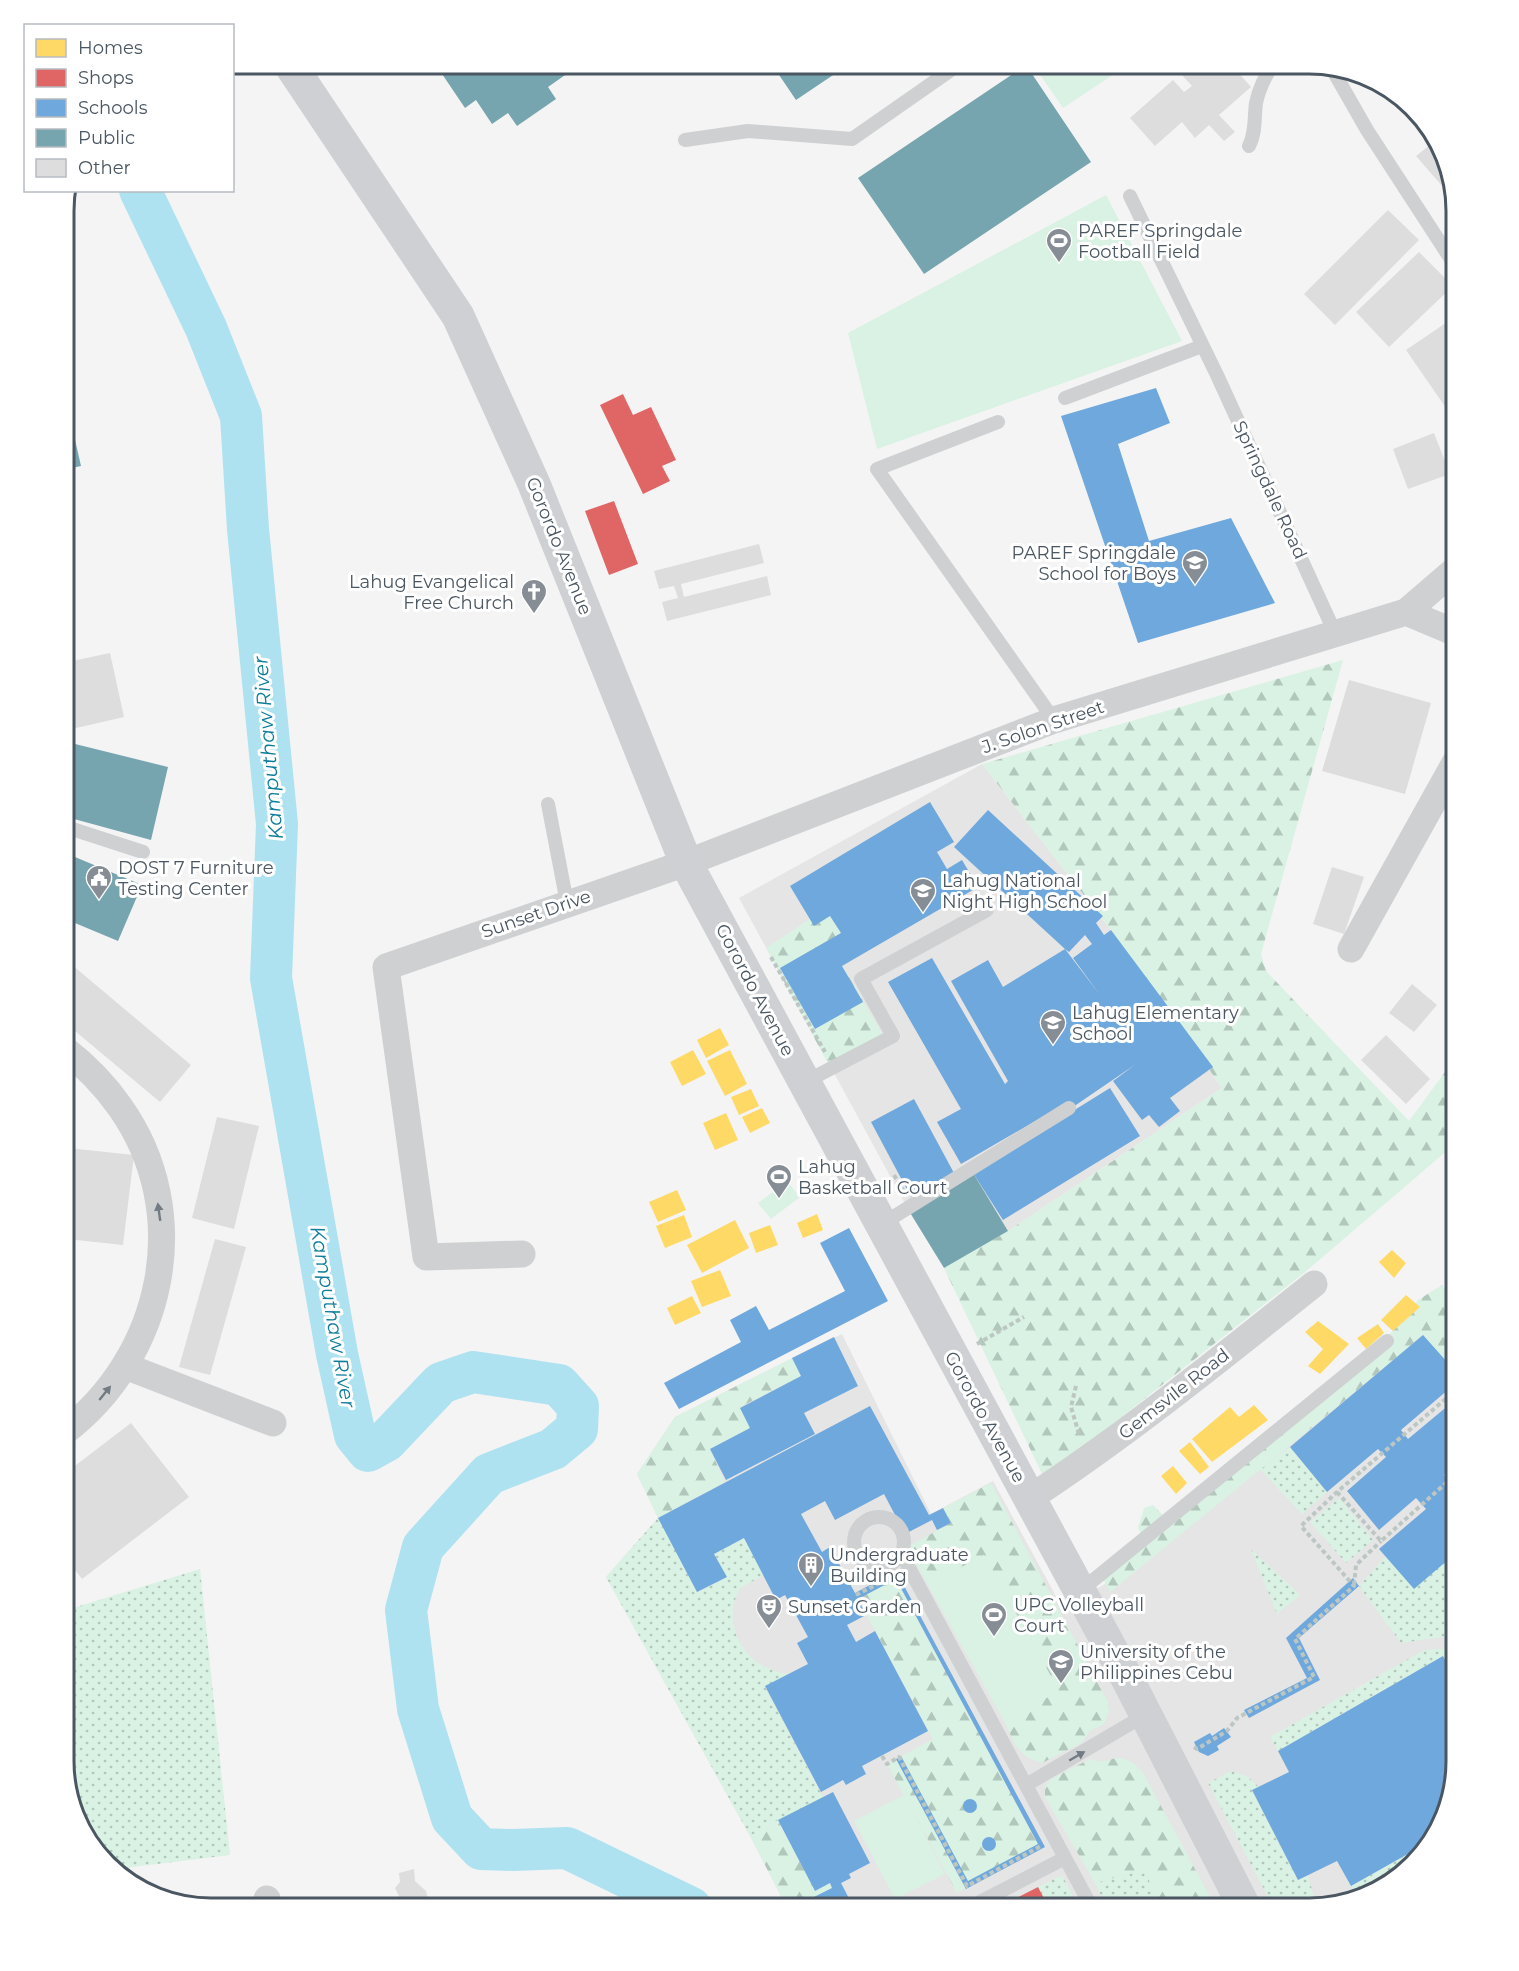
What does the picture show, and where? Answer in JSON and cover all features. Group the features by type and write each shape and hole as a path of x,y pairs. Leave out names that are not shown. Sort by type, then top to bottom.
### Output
{"main road":[{"name":"Gorordo Avenue","path":"296,74 458,316 534,484 686,863 1080,1591 1240,1898"}],"street":[{"name":"J. Solon Street","path":"686,863 1054,720 1406,612 1446,578"},
{"path":"1406,612 1446,629"},
{"path":"1351,949 1446,779"},
{"name":"Sunset Drive","path":"522,1254 426,1257 386,967 686,863"},
{"path":"74,1058 97,1078 121,1108 136,1133 155,1187 160,1216 161,1244 154,1302 145,1329 125,1366 98,1402 74,1423"},
{"name":"Gemsvile Road","path":"1030,1498 1087,1461 1194,1380 1314,1284"},
{"path":"125,1366 273,1423"}],"lane":[{"path":"685,140 748,131 852,139 945,74"},
{"path":"1249,146 1253,139 1259,91 1266,74"},
{"path":"1336,76 1367,130 1446,252"},
{"name":"Springdale Road","path":"1130,196 1336,635"},
{"path":"1065,398 1202,346"},
{"path":"998,422 877,469 1054,720"},
{"path":"548,804 567,903"},
{"path":"74,830 142,852"},
{"path":"805,1082 893,1036 861,979 987,910"},
{"path":"881,1225 1069,1108"},
{"path":"1080,1591 1387,1341"},
{"path":"901,1553 1087,1898"},
{"path":"1026,1785 1145,1715"},
{"path":"988,1898 1065,1858"}],"path":[{"path":"770,955 833,1067"},
{"path":"953,1358 1024,1317"},
{"path":"1076,1386 1071,1407 1087,1461"},
{"path":"1354,1586 1301,1526 1446,1399"},
{"path":"1188,1744 1197,1749 1227,1731 1238,1718 1314,1677 1295,1640 1354,1586 1356,1565 1446,1483"},
{"path":"1337,1492 1381,1541"},
{"path":"856,1595 896,1574"},
{"path":"882,1756 887,1764 898,1757 967,1886 1042,1845"}],"shaded area":[{"path":"982,764 1111,930 1160,1004 1222,1088 1008,1231 978,1182 909,1211 739,898"},
{"name":"University of the Philippines Cebu","path":"1422,1327 1446,1355 1446,1760 1443,1787 1438,1804 1422,1837 1411,1851 1385,1874 1369,1883 1344,1893 1308,1898 782,1898 750,1836 606,1577 658,1518 637,1474 675,1417 842,1334 931,1514 993,1481 1063,1609 1118,1576"}],"green space":[{"path":"1040,74 1114,74 1063,108"},
{"name":"PAREF Springdale Football Field","path":"1106,195 1182,341 877,449 848,333"},
{"path":"1343,660 1261,954 1266,971 1409,1121 1446,1071 1446,1152 1304,1273 1044,1478 944,1268 1008,1231 1222,1088 1111,930 982,764"},
{"path":"830,916 841,933 828,941 886,1040 832,1071 766,948 810,919"},
{"name":"Lahug Basketball Court","path":"787,1181 800,1197 771,1219 758,1203"},
{"path":"1442,1285 1446,1290 1446,1361 1423,1335 1110,1592 1103,1579 1146,1543 1138,1528 1144,1508 1153,1505 1164,1516 1393,1331 1418,1300"},
{"path":"792,1358 801,1376 740,1407 750,1428 710,1449 725,1482 658,1518 637,1474 675,1417"},
{"path":"1290,1447 1327,1492 1302,1514 1260,1469"},
{"path":"991,1483 1108,1702 1109,1712 1104,1724 1090,1731 1081,1743 1042,1763 1022,1753 1004,1721 1059,1691 984,1555 928,1585 907,1547 951,1523 943,1508"},
{"path":"1339,1498 1373,1540 1346,1563 1310,1522"},
{"path":"658,1518 698,1592 727,1577 714,1554 744,1538 764,1575 740,1588 733,1607 733,1623 741,1645 748,1654 776,1672 788,1674 765,1687 823,1797 750,1836 606,1577"},
{"path":"1251,1549 1300,1595 1277,1614"},
{"path":"1446,1553 1446,1636 1401,1643 1359,1586 1386,1556"},
{"name":"UPC Volleyball Court","path":"984,1555 1059,1691 1004,1721 928,1585"},
{"path":"200,1569 230,1855 126,1868 97,1837 81,1804 74,1769 74,1608"},
{"path":"896,1574 1042,1845 957,1893 887,1764 933,1739 856,1595"},
{"path":"1446,1649 1446,1662 1443,1656 1278,1751 1270,1737 1424,1650"},
{"path":"1120,1758 1132,1763 1142,1771 1211,1898 1159,1898 1143,1870 1095,1883 1045,1797 1045,1787 1051,1779 1090,1759 1105,1761"},
{"path":"1231,1771 1247,1776 1259,1787 1252,1791 1298,1880 1308,1875 1314,1897 1269,1898 1208,1783"},
{"path":"904,1795 945,1874 894,1898 854,1821"},
{"path":"778,1820 815,1890 830,1883 832,1888 814,1898 781,1898 750,1836"},
{"path":"1408,1854 1385,1874 1353,1890 1351,1886"},
{"path":"1143,1870 1159,1898 1102,1898 1095,1883"},
{"path":"1062,1875 1074,1898 1044,1898 1038,1887"}],"building: Homes":[{"path":"720,1028 729,1045 706,1058 697,1040"},
{"path":"693,1050 706,1074 682,1086 670,1062"},
{"path":"730,1050 747,1084 725,1096 707,1061"},
{"path":"751,1089 759,1106 739,1115 731,1097"},
{"path":"762,1108 770,1123 750,1133 742,1117"},
{"path":"726,1113 738,1140 715,1150 703,1123"},
{"path":"677,1190 686,1210 658,1222 649,1202"},
{"path":"817,1214 823,1230 803,1238 797,1223"},
{"path":"684,1215 692,1237 665,1248 656,1226"},
{"path":"735,1220 749,1248 702,1273 687,1245"},
{"path":"770,1225 778,1245 756,1253 749,1233"},
{"path":"1392,1250 1406,1263 1394,1278 1379,1262"},
{"path":"720,1270 731,1296 702,1307 691,1281"},
{"path":"1406,1295 1420,1307 1393,1331 1381,1320"},
{"path":"692,1296 701,1313 675,1325 667,1308"},
{"path":"1318,1321 1349,1344 1320,1374 1308,1366 1323,1349 1305,1332"},
{"path":"1378,1324 1384,1333 1366,1349 1357,1338"},
{"path":"1254,1405 1268,1420 1212,1462 1192,1439 1230,1407 1239,1417"},
{"path":"1190,1442 1209,1467 1200,1474 1179,1451"},
{"path":"1173,1466 1187,1483 1176,1494 1161,1476"}],"building: Shops":[{"path":"623,394 633,415 651,407 676,460 662,466 670,481 643,494 600,405"},
{"path":"614,501 638,564 609,575 585,511"},
{"path":"1038,1887 1044,1898 1017,1898"}],"building: Schools":[{"path":"1156,388 1170,423 1118,444 1149,541 1231,518 1275,603 1138,643 1061,416"},
{"path":"930,802 954,842 937,852 947,869 962,860 978,887 842,966 863,1002 815,1029 780,968 841,933 830,916 814,926 790,886"},
{"path":"988,810 1103,916 1096,923 1104,935 1111,930 1213,1067 1170,1098 1180,1111 1159,1127 1149,1115 1142,1120 1113,1081 1136,1064 1073,1107 1070,1101 961,1164 937,1122 961,1109 888,982 932,958 1005,1084 1008,1081 951,981 988,960 1003,987 1065,949 954,847","holes":["1085,935 1092,944 1073,958 1100,995 1065,949 1069,952"]},
{"path":"1110,1088 1140,1136 1003,1220 973,1173"},
{"path":"914,1099 954,1173 911,1197 871,1122"},
{"path":"849,1228 888,1301 679,1409 664,1383 741,1342 730,1320 756,1306 769,1330 845,1291 820,1243"},
{"path":"1423,1335 1446,1361 1446,1392 1401,1430 1408,1439 1446,1407 1446,1473 1444,1475 1446,1477 1446,1562 1414,1589 1379,1549 1426,1509 1416,1498 1379,1530 1347,1491 1386,1457 1378,1449 1327,1492 1290,1447"},
{"path":"834,1337 858,1386 804,1413 815,1434 726,1480 710,1449 750,1428 740,1408 801,1376 792,1358"},
{"name":"Undergraduate Building","path":"870,1406 929,1515 943,1508 951,1523 937,1530 932,1520 905,1534 884,1494 835,1520 825,1501 801,1514 822,1552 830,1547 855,1593 896,1571 1045,1847 966,1889 896,1759 901,1756 968,1881 1038,1844 896,1579 858,1599 866,1615 847,1625 856,1642 875,1631 928,1731 862,1766 866,1774 846,1785 843,1780 821,1792 765,1686 808,1664 797,1643 808,1637 785,1595 776,1600 744,1538 714,1554 727,1577 697,1592 658,1518"},
{"path":"1353,1578 1359,1586 1299,1638 1320,1680 1249,1718 1244,1710 1307,1678 1286,1638"},
{"path":"1443,1656 1446,1662 1446,1760 1443,1787 1431,1821 1408,1854 1351,1886 1337,1861 1298,1880 1252,1790 1289,1772 1278,1751"},
{"path":"1224,1728 1231,1737 1217,1746 1219,1750 1208,1756 1199,1752 1194,1742 1210,1733 1212,1736"},
{"path":"833,1792 870,1863 849,1874 851,1878 841,1883 849,1898 814,1898 832,1888 830,1883 815,1891 778,1820"},
{"path":"967,1799 973,1799 977,1806 973,1813 967,1813 963,1809 963,1803"},
{"path":"986,1837 992,1837 996,1844 992,1851 986,1851 982,1847 982,1841"}],"building: Public":[{"path":"442,74 567,74 548,87 556,99 517,126 508,113 492,124 476,100 465,108"},
{"path":"778,74 835,74 796,100"},
{"path":"1013,74 1032,74 1091,162 924,274 858,178"},
{"path":"74,435 81,466 74,468"},
{"path":"74,744 168,767 151,840 74,819"},
{"name":"DOST 7 Furniture Testing Center","path":"74,857 142,885 118,941 74,923"},
{"path":"973,1173 1008,1231 944,1268 909,1211"}],"building: Other":[{"path":"1181,74 1240,74 1251,87 1219,115 1235,132 1224,141 1209,125 1195,138 1182,122 1155,146 1130,118 1173,80 1184,92 1192,86"},
{"path":"1429,146 1443,188 1416,156"},
{"path":"1388,210 1419,240 1335,325 1304,294"},
{"path":"1419,252 1446,279 1446,293 1389,347 1356,312"},
{"path":"1446,323 1446,408 1406,350"},
{"path":"1434,433 1446,464 1446,475 1408,489 1393,449"},
{"path":"759,544 764,563 681,584 684,597 767,576 771,595 667,621 662,602 678,598 674,586 659,589 654,571"},
{"path":"110,653 124,717 74,728 74,661"},
{"path":"1349,680 1431,703 1405,794 1322,771"},
{"path":"1332,867 1364,877 1344,934 1313,924"},
{"path":"74,967 191,1065 160,1102 74,1030"},
{"path":"1412,984 1437,1005 1414,1032 1389,1013"},
{"path":"1386,1035 1430,1079 1406,1104 1361,1060"},
{"path":"217,1117 259,1126 234,1229 192,1218"},
{"path":"74,1149 134,1155 123,1245 74,1240"},
{"path":"215,1239 246,1247 210,1375 179,1367"},
{"path":"131,1423 189,1497 82,1579 74,1568 74,1467"},
{"path":"414,1869 415,1881 426,1891 428,1898 400,1898 395,1888 400,1882 399,1873"}],"waterway":[{"name":"Kamputhaw River","path":"141,192 206,328 241,416 248,529 277,824 271,978 337,1354 355,1435 368,1451 386,1441 441,1383 473,1372 559,1385 578,1406 577,1429 553,1449 489,1474 423,1547 406,1610 418,1709 452,1818 481,1849 567,1848 670,1898"}],"place":[{"name":"PAREF Springdale Football Field","path":"1059,264"},
{"name":"PAREF Springdale School for Boys","path":"1195,586"},
{"name":"Lahug Evangelical Free Church","path":"534,615"},
{"name":"DOST 7 Furniture Testing Center","path":"99,901"},
{"name":"Lahug National Night High School","path":"923,914"},
{"name":"Lahug Elementary School","path":"1053,1046"},
{"name":"Lahug Basketball Court","path":"779,1200"},
{"name":"Undergraduate Building","path":"811,1588"},
{"name":"Sunset Garden","path":"769,1630"},
{"name":"UPC Volleyball Court","path":"994,1638"},
{"name":"University of the Philippines Cebu","path":"1061,1685"}]}
